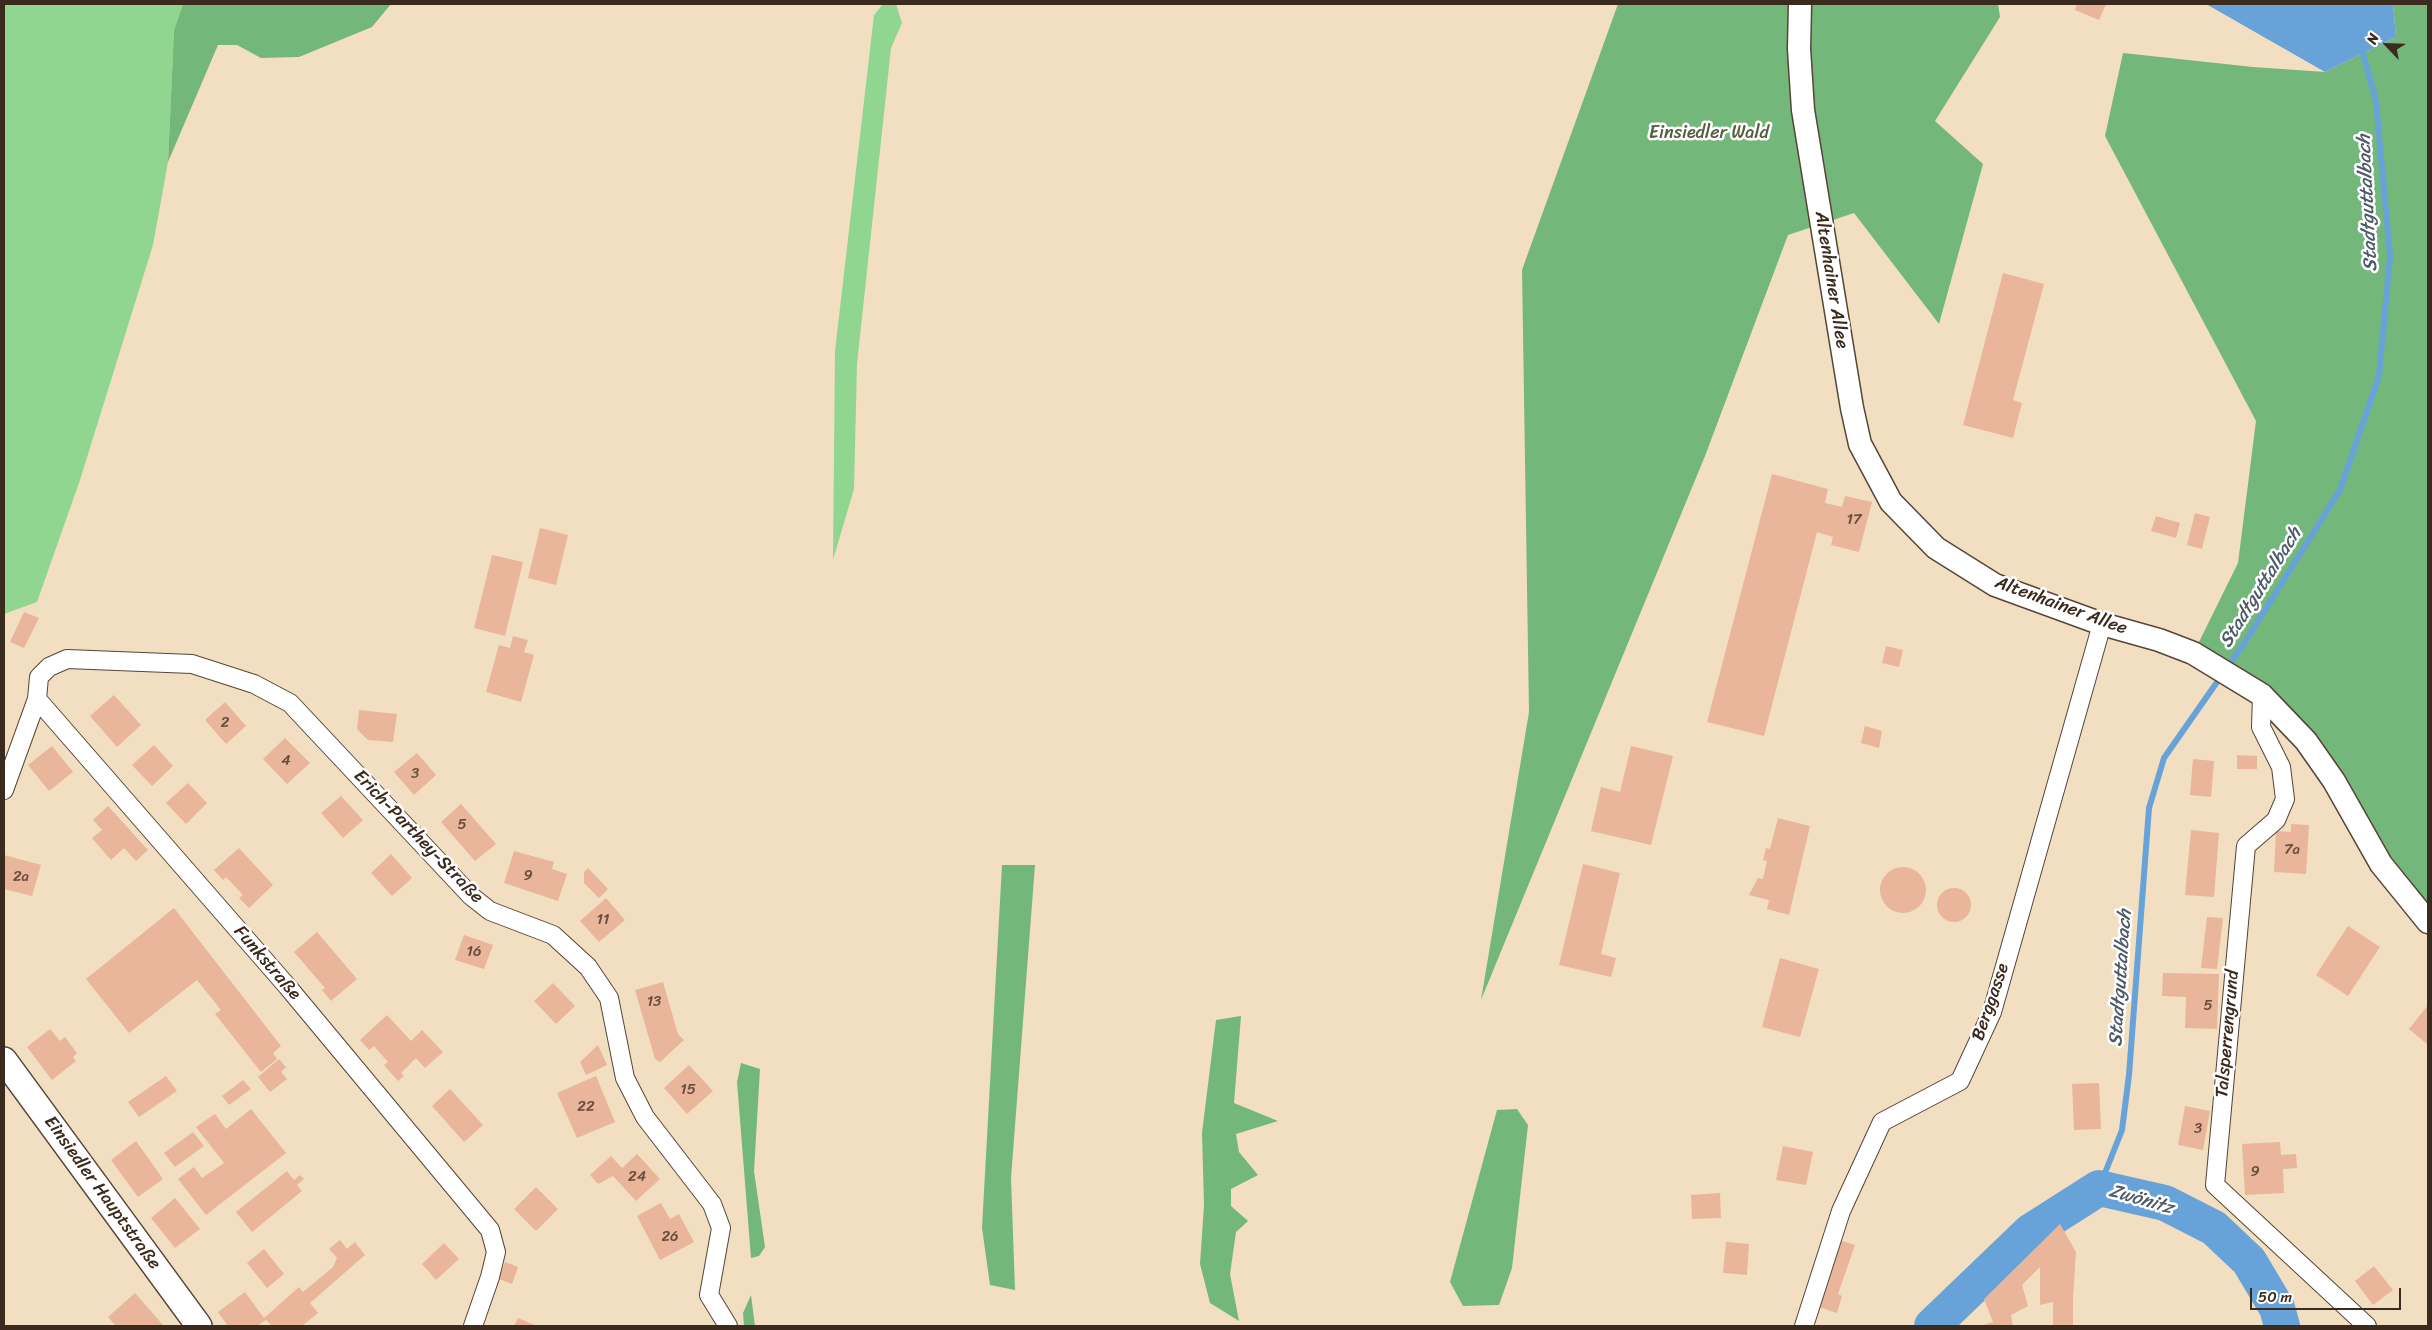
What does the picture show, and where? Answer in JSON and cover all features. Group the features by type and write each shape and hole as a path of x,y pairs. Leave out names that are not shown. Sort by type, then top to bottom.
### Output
{"main road":[{"name":"Einsiedler Hauptstraße","path":"4,1060 199,1326"}],"street":[{"name":"Altenhainer Allee","path":"1800,4 1799,49 1803,110 1839,331 1860,444 1891,502 1936,548 1996,584 2102,624 2160,640 2193,653 2257,691 2306,741 2334,781 2381,864 2428,922"},
{"name":"Berggasse","path":"1804,1326 1840,1210 1882,1122 1960,1081 1992,1012 2102,624"},
{"name":"Erich-Parthey-Straße","path":"37,698 39,676 49,667 67,659 192,664 254,684 290,703 470,896 490,911 553,935 588,967 609,998 626,1078 645,1117 712,1204 721,1228 709,1295 728,1326"},
{"name":"Talsperrengrund","path":"2257,691 2261,728 2281,767 2285,799 2276,820 2246,846 2215,1185 2367,1326"},
{"path":"4,790 37,698"},
{"name":"Funkstraße","path":"37,698 287,986 490,1230 496,1252 490,1278 474,1326"}],"green space":[{"path":"4,4 183,4 174,30 168,162 153,245 80,480 37,602 4,614"},
{"path":"183,4 391,4 372,27 299,57 261,58 237,45 218,45 168,162 174,30"},
{"path":"883,4 896,4 902,23 891,48 857,364 854,489 833,560 835,351 874,15"},
{"name":"Einsiedler Wald","path":"1618,4 1998,4 2000,17 1935,121 1983,164 1939,324 1854,213 1788,235 1705,456 1481,1000 1529,712 1522,270"},
{"path":"2393,4 2428,4 2428,912 2418,903 2338,783 2198,644 2238,563 2256,421 2105,136 2123,53 2253,67 2325,72 2396,37"},
{"path":"1002,865 1035,865 1011,1178 1015,1290 990,1285 982,1228"},
{"path":"1241,1016 1234,1103 1278,1121 1236,1134 1239,1152 1258,1175 1231,1189 1231,1206 1248,1221 1236,1232 1230,1274 1239,1321 1210,1303 1200,1264 1204,1205 1202,1133 1216,1020"},
{"path":"741,1063 760,1069 754,1171 765,1247 759,1256 751,1258 737,1082"},
{"path":"1517,1109 1528,1125 1512,1268 1499,1305 1463,1306 1450,1282 1497,1110"},
{"path":"751,1295 755,1326 744,1326 743,1313"}],"water":[{"path":"2206,4 2393,4 2396,37 2325,72"}],"building":[{"path":"2077,4 2106,4 2099,20 2075,10"},
{"path":"2003,273 2044,284 2013,400 2022,403 2013,438 1963,425"},
{"path":"1772,474 1828,489 1825,503 1842,507 1845,496 1872,502 1859,552 1831,545 1833,537 1817,532 1764,736 1707,722"},
{"path":"2195,513 2210,517 2202,549 2187,545"},
{"path":"2156,516 2180,523 2176,538 2151,531"},
{"path":"540,528 568,535 556,585 528,578"},
{"path":"492,555 523,562 505,636 474,628"},
{"path":"24,612 39,618 24,648 10,642"},
{"path":"513,636 528,640 524,652 534,655 521,702 486,692 499,645 510,648"},
{"path":"1886,646 1903,650 1899,667 1882,663"},
{"path":"114,695 141,725 117,747 90,716"},
{"path":"225,702 246,726 226,744 205,720"},
{"path":"359,710 397,714 393,742 368,740 357,729"},
{"path":"1865,726 1882,731 1879,748 1861,743"},
{"path":"285,738 310,763 287,784 263,759"},
{"path":"154,745 173,766 152,786 132,765"},
{"path":"52,746 73,772 49,791 28,765"},
{"path":"1631,746 1673,756 1651,845 1591,831 1601,787 1620,792"},
{"path":"417,753 436,775 414,795 394,772"},
{"path":"2237,755 2257,756 2257,769 2237,769"},
{"path":"2193,759 2214,761 2211,797 2190,795"},
{"path":"188,783 207,803 186,824 166,803"},
{"path":"341,796 363,820 343,838 321,813"},
{"path":"461,804 496,844 475,861 441,822"},
{"path":"108,806 148,850 136,861 124,848 111,860 92,838 102,830 93,820"},
{"path":"1778,818 1810,826 1789,915 1767,909 1769,900 1749,895 1758,878 1763,879 1767,861 1763,860 1766,848 1770,849"},
{"path":"2291,824 2309,825 2306,874 2274,872 2276,831 2291,832"},
{"path":"2191,830 2219,833 2214,897 2185,895"},
{"path":"239,848 273,885 249,908 239,898 243,895 226,877 223,880 214,870"},
{"path":"514,851 554,862 552,869 567,874 558,901 504,883"},
{"path":"391,854 412,878 392,896 371,873"},
{"path":"4,855 41,865 32,896 4,889"},
{"path":"1583,864 1620,873 1601,954 1616,958 1611,977 1559,965"},
{"path":"1903,867 1916,871 1922,877 1926,890 1922,903 1916,909 1903,913 1890,909 1884,903 1880,890 1884,877 1890,871"},
{"path":"588,868 608,889 599,898 584,883 584,872"},
{"path":"1954,888 1966,893 1971,905 1966,917 1954,922 1942,917 1937,905 1942,893"},
{"path":"606,898 625,920 599,942 580,921"},
{"path":"174,908 281,1046 273,1053 277,1059 261,1072 215,1014 221,1010 197,980 129,1033 86,979"},
{"path":"2207,917 2223,918 2217,969 2201,968"},
{"path":"2348,926 2380,947 2348,996 2316,975"},
{"path":"317,932 357,979 331,1001 322,990 325,988 294,952"},
{"path":"464,935 493,945 484,969 455,960"},
{"path":"1780,958 1819,969 1800,1037 1762,1027"},
{"path":"2163,973 2219,974 2217,1029 2185,1028 2186,997 2162,996"},
{"path":"663,982 678,1034 684,1040 660,1062 655,1059 635,990"},
{"path":"553,983 575,1006 556,1024 534,1001"},
{"path":"2428,1005 2428,1045 2409,1029"},
{"path":"387,1015 411,1041 422,1030 443,1052 425,1068 416,1058 401,1073 404,1076 398,1081 384,1065 388,1062 374,1046 369,1050 360,1040"},
{"path":"50,1029 60,1041 65,1037 77,1053 73,1057 76,1061 52,1080 27,1047"},
{"path":"598,1045 607,1065 586,1075 580,1062"},
{"path":"279,1059 286,1067 281,1072 287,1079 270,1092 258,1077"},
{"path":"689,1065 713,1091 687,1114 664,1088"},
{"path":"166,1076 177,1091 139,1117 128,1102"},
{"path":"596,1076 615,1122 577,1138 557,1093"},
{"path":"243,1080 251,1089 229,1105 222,1096"},
{"path":"2099,1083 2101,1129 2074,1130 2072,1084"},
{"path":"450,1089 483,1125 464,1142 432,1106"},
{"path":"2185,1106 2210,1111 2203,1150 2178,1145"},
{"path":"251,1109 286,1153 206,1215 178,1179 194,1167 202,1178 224,1163 196,1127 215,1114 226,1129"},
{"path":"193,1132 204,1146 175,1167 164,1153"},
{"path":"136,1141 163,1179 138,1197 111,1160"},
{"path":"2280,1142 2281,1155 2296,1154 2297,1168 2283,1169 2284,1193 2245,1195 2242,1144"},
{"path":"1783,1146 1813,1152 1806,1185 1776,1180"},
{"path":"637,1154 660,1179 636,1201 613,1176 598,1184 590,1175 611,1156 622,1168"},
{"path":"287,1171 294,1180 300,1175 304,1179 297,1185 302,1191 252,1232 236,1212"},
{"path":"536,1187 558,1209 536,1231 514,1209"},
{"path":"1720,1193 1721,1218 1692,1219 1691,1195"},
{"path":"175,1198 200,1229 175,1248 151,1218"},
{"path":"661,1203 670,1219 679,1214 694,1242 660,1260 637,1216"},
{"path":"2060,1224 2076,1252 2073,1326 2053,1326 2053,1302 2040,1305 2040,1267 2022,1285 2028,1306 2011,1315 2013,1326 1980,1326 1993,1322 1984,1299"},
{"path":"1836,1239 1855,1245 1838,1294 1842,1296 1837,1313 1813,1305"},
{"path":"340,1240 347,1249 355,1242 365,1255 310,1303 318,1313 302,1326 272,1326 266,1320 257,1326 228,1326 218,1312 245,1292 264,1318 299,1287 303,1292 333,1267 337,1258 329,1249"},
{"path":"1726,1242 1749,1244 1747,1275 1723,1273"},
{"path":"444,1243 459,1259 436,1280 422,1264"},
{"path":"264,1249 284,1274 267,1288 247,1263"},
{"path":"505,1262 518,1267 512,1284 499,1279"},
{"path":"2374,1266 2393,1290 2373,1305 2355,1281"},
{"path":"135,1293 164,1326 116,1326 108,1317"},
{"path":"518,1318 537,1326 514,1326"}],"waterway":[{"name":"Stadtguttalbach","path":"2099,1188 2122,1130 2129,1075 2149,808 2164,758 2245,642 2340,490 2379,376 2390,256 2376,101 2363,53 2358,47"},
{"name":"Zwönitz","path":"1932,1326 2030,1232 2099,1188 2165,1203 2214,1228 2249,1261 2277,1308 2282,1326"}]}
